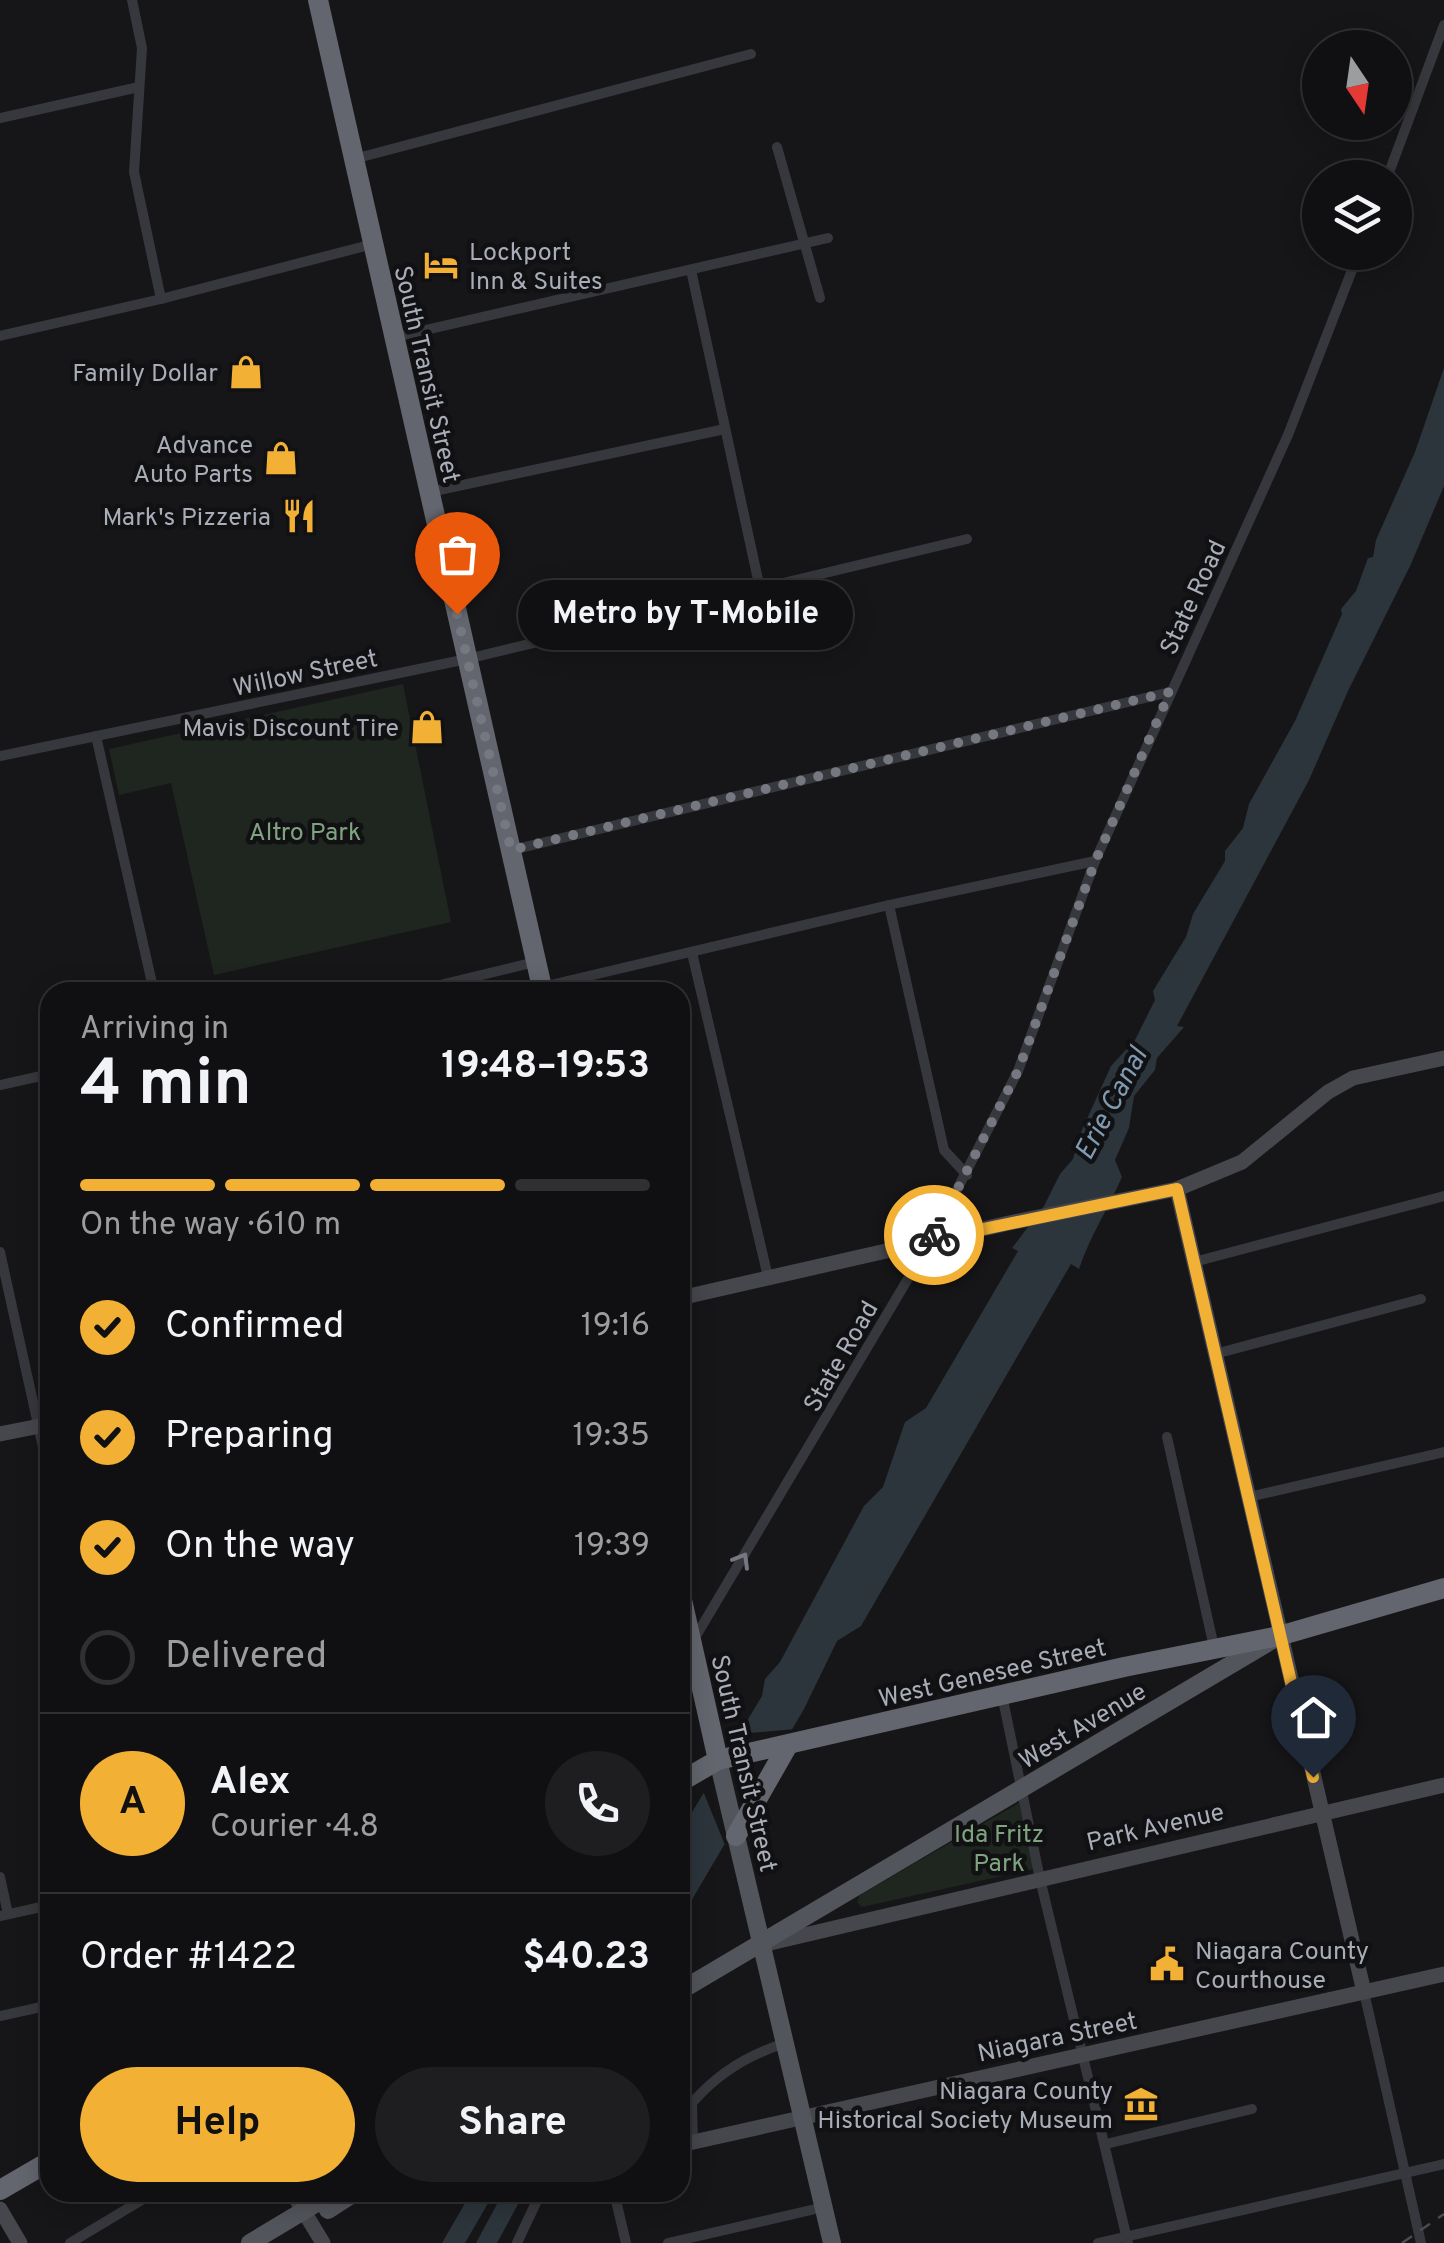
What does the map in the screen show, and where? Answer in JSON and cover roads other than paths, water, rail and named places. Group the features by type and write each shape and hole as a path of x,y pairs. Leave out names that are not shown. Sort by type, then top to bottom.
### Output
{"highway":[{"name":"South Transit Street","path":"318,0 541,982"},
{"name":"West Avenue","path":"1279,1636 1444,1588"},
{"name":"South Transit Street","path":"690,1635 690,1686 720,1761"},
{"name":"West Genesee Street","path":"690,1777 720,1761 1002,1694 1279,1636"},
{"path":"737,1842 795,1744"},
{"path":"0,2190 40,2167"}],"main road":[{"name":"West Avenue","path":"690,1986 1279,1636"},
{"name":"South Transit Street","path":"720,1761 832,2243"},
{"path":"272,2243 323,2202"},
{"path":"250,2243 336,2202"}],"street":[{"path":"132,1 142,48 134,172 161,300"},
{"path":"1394,160 1444,25"},
{"path":"354,159 751,54"},
{"path":"0,118 139,87"},
{"path":"777,147 820,298"},
{"path":"394,337 828,238"},
{"path":"0,336 161,300 373,244"},
{"path":"691,270 760,589"},
{"name":"State Road","path":"692,1644 931,1240 1018,1071 1095,862 1288,435 1352,270"},
{"path":"429,492 725,429"},
{"name":"Willow Street","path":"0,756 467,659 967,539"},
{"path":"511,850 1170,692"},
{"path":"96,736 152,982"},
{"path":"574,982 889,906 1095,862"},
{"path":"889,906 944,1150 967,1175"},
{"path":"692,952 768,1278"},
{"path":"453,982 536,962"},
{"path":"690,1296 1008,1222 1177,1189 1242,1162 1328,1092 1353,1078 1444,1058"},
{"path":"0,1085 40,1076"},
{"path":"1177,1189 1422,2243"},
{"path":"1194,1262 1444,1196"},
{"path":"0,1252 40,1409"},
{"path":"1215,1354 1421,1299"},
{"path":"0,1434 40,1426"},
{"path":"1167,1437 1214,1647"},
{"path":"1249,1497 1444,1452"},
{"path":"1002,1694 1040,1879 1127,2240"},
{"path":"690,1766 720,1761"},
{"name":"Park Avenue","path":"762,1945 1444,1785"},
{"path":"0,1877 4,1915 40,1907"},
{"name":"Niagara Street","path":"690,2143 1444,1974"},
{"path":"0,2016 40,2007"},
{"path":"690,2117 692,2103 710,2081 762,2050 786,2043"},
{"path":"1106,2144 1252,2109"},
{"path":"1098,2243 1127,2240 1444,2164"},
{"path":"70,2243 138,2202"},
{"path":"298,2202 323,2243"},
{"path":"517,2243 536,2202"},
{"path":"616,2202 626,2243"},
{"path":"668,2243 824,2208"},
{"path":"0,2209 20,2243"}],"water":[{"name":"Erie Canal","path":"1444,368 1444,486 1309,780 1177,1026 1184,1027 1157,1058 1155,1070 1134,1096 1129,1128 1115,1160 1122,1177 1079,1269 1071,1264 861,1626 837,1641 804,1709 690,1903 690,1816 762,1696 765,1679 780,1662 864,1506 883,1487 905,1422 926,1408 1018,1251 1012,1248 1073,1159 1111,1066 1135,1040 1155,1000 1153,991 1186,937 1193,914 1225,861 1225,851 1243,828 1249,804 1295,721 1341,609 1356,591 1368,558 1373,557 1376,540 1415,452"},
{"path":"466,2202 489,2202 465,2243 442,2243"},
{"path":"498,2202 519,2202 497,2243 476,2243"}],"railway":[{"path":"1402,2243 1444,2214"}],"place":[{"name":"Lockport Inn & Suites","path":"441,265"},
{"name":"Family Dollar","path":"246,372"},
{"name":"Advance Auto Parts","path":"281,458"},
{"name":"Mark's Pizzeria","path":"299,516"},
{"name":"Metro by T-Mobile","path":"457,614"},
{"name":"Mavis Discount Tire","path":"427,727"},
{"name":"Niagara County Courthouse","path":"1167,1964"},
{"name":"Niagara County Historical Society Museum","path":"1141,2104"}],"park label":[{"name":"Altro Park","path":"305,831"},
{"name":"Ida Fritz Park","path":"999,1848"}]}
